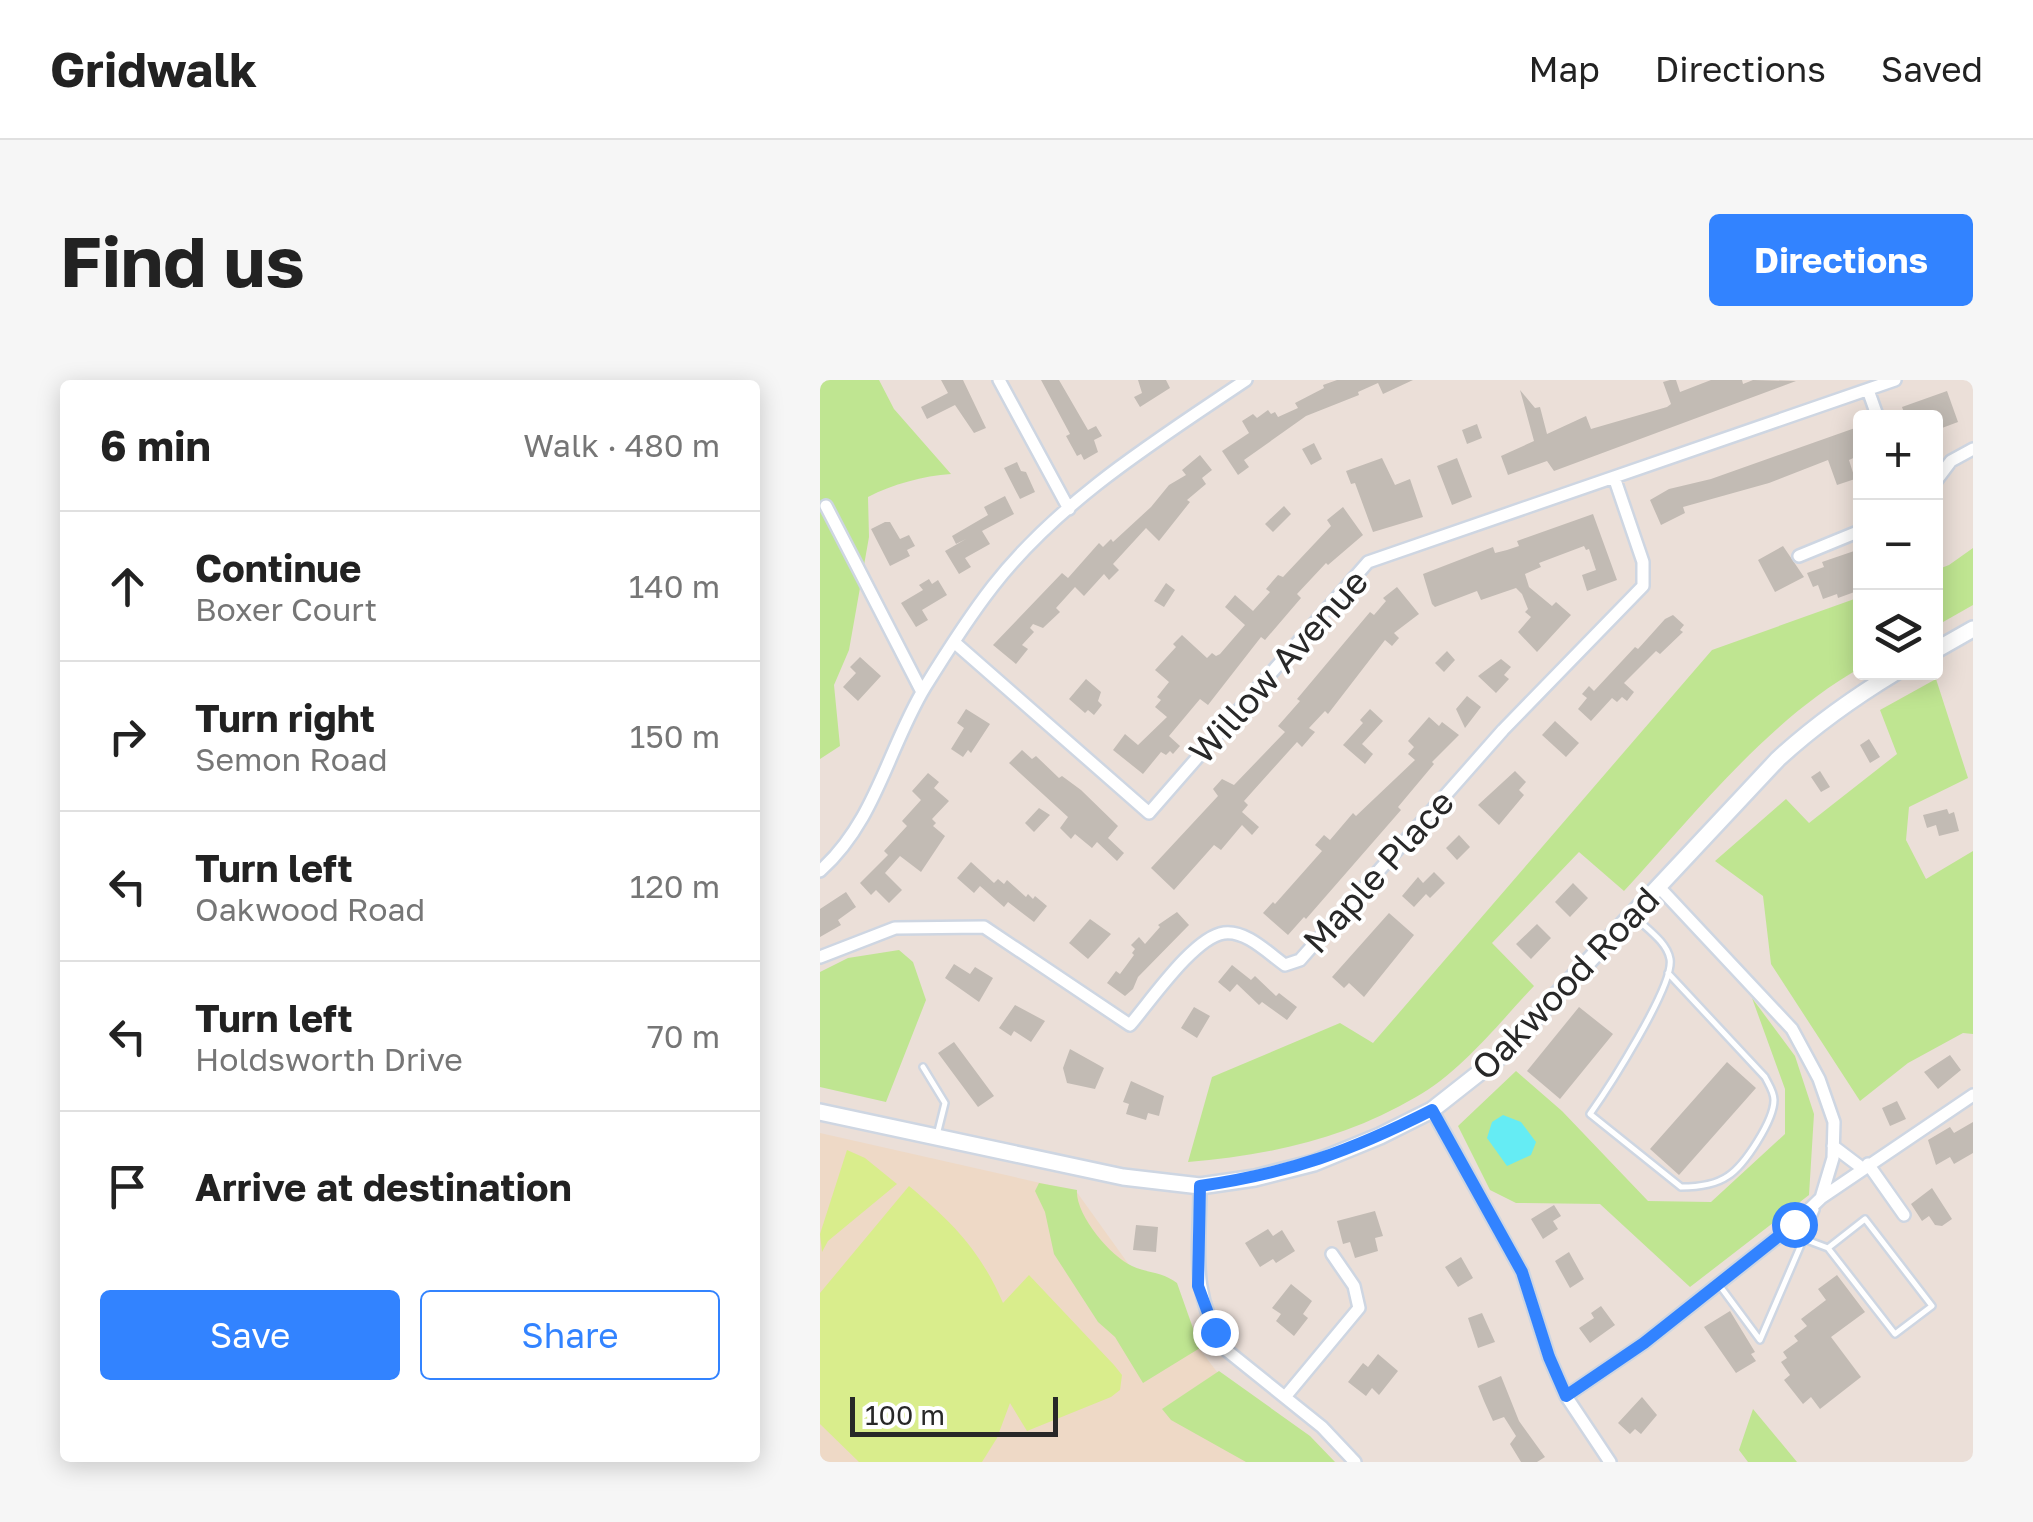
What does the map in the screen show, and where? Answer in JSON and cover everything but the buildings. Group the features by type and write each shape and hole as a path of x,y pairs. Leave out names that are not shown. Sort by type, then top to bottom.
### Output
{"main road":[{"path":"1943,646 1973,630"},
{"name":"Oakwood Road","path":"820,1112 1123,1178 1200,1186 1255,1178 1314,1163 1432,1110 1498,1058 1812,727 1882,680"}],"street":[{"path":"999,380 1069,509"},
{"path":"820,871 850,836 873,800 922,692 994,584 1069,509 1136,454 1246,380"},
{"name":"Willow Avenue","path":"954,642 1149,813 1368,562 1895,380"},
{"path":"1868,390 1875,410"},
{"path":"1943,472 1950,462 1973,449"},
{"name":"Maple Place","path":"820,957 895,928 984,927 1130,1025 1204,941 1224,932 1245,936 1285,965 1300,960 1503,730 1642,586 1643,562 1614,477"},
{"path":"826,506 922,692"},
{"path":"1800,556 1853,534"},
{"path":"1659,887 1792,1029 1820,1079 1834,1122 1833,1146 1820,1198"},
{"path":"1566,1396 1720,1286 1820,1198 1973,1095"},
{"path":"1432,1110 1522,1272 1566,1396 1610,1462"},
{"path":"1833,1146 1865,1166 1904,1216"},
{"path":"1200,1186 1196,1264 1205,1310 1226,1349 1322,1427 1355,1462"},
{"path":"1286,1396 1359,1308 1354,1286 1332,1254"}],"lane":[{"path":"1633,915 1665,947 1672,963 1610,1087 1590,1114 1681,1187 1701,1186 1730,1175 1754,1147 1772,1114 1774,1096 1766,1078 1668,974"},
{"path":"923,1068 945,1102 936,1138"},
{"path":"1720,1286 1760,1340 1820,1198"},
{"path":"1804,1238 1828,1248 1895,1334 1932,1306 1865,1220 1828,1248"}],"shaded area":[{"path":"820,1133 1076,1191 1132,1269 1286,1462 820,1462"}],"green space":[{"path":"820,380 879,380 894,409 951,474 908,481 868,497 869,537 849,650 834,685 840,746 820,759"},
{"path":"1973,548 1973,605 1943,622 1943,567"},
{"path":"1853,600 1853,673 1763,741 1624,891 1579,852 1492,943 1534,986 1449,1074 1390,1111 1334,1134 1277,1150 1188,1162 1212,1077 1340,1023 1373,1043 1712,650"},
{"path":"1936,680 1968,778 1909,807 1906,840 1926,879 1973,851 1973,1034 1963,1033 1908,1063 1860,1101 1771,964 1763,896 1715,861 1786,799 1809,823 1897,754 1880,710"},
{"path":"899,950 913,962 926,1000 886,1102 820,1087 820,972 848,958"},
{"path":"1752,998 1795,1056 1814,1114 1809,1195 1690,1287 1600,1204 1516,1203 1490,1190 1458,1126 1516,1071 1562,1111 1648,1201 1711,1202 1785,1134 1785,1089"},
{"path":"847,1150 865,1158 897,1184 828,1241 822,1252 820,1234"},
{"path":"1039,1183 1077,1190 1088,1222 1114,1253 1132,1266 1177,1283 1200,1348 1143,1383 1115,1337 1098,1322 1054,1254 1045,1212 1035,1191"},
{"path":"909,1186 964,1238 1003,1303 1029,1275 1122,1375 1120,1390 1027,1431 1010,1403 997,1438 982,1462 859,1462 820,1424 820,1293"},
{"path":"1219,1371 1310,1436 1335,1462 1246,1462 1171,1420 1162,1409"},
{"path":"1753,1409 1797,1462 1748,1462 1739,1450"}],"water":[{"path":"1503,1115 1521,1122 1536,1142 1531,1155 1507,1166 1487,1138 1492,1122"}],"route":[{"path":"1215,1332 1198,1286 1200,1186 1255,1178 1314,1163 1432,1110 1522,1272 1566,1396 1720,1286 1794,1224"}]}
